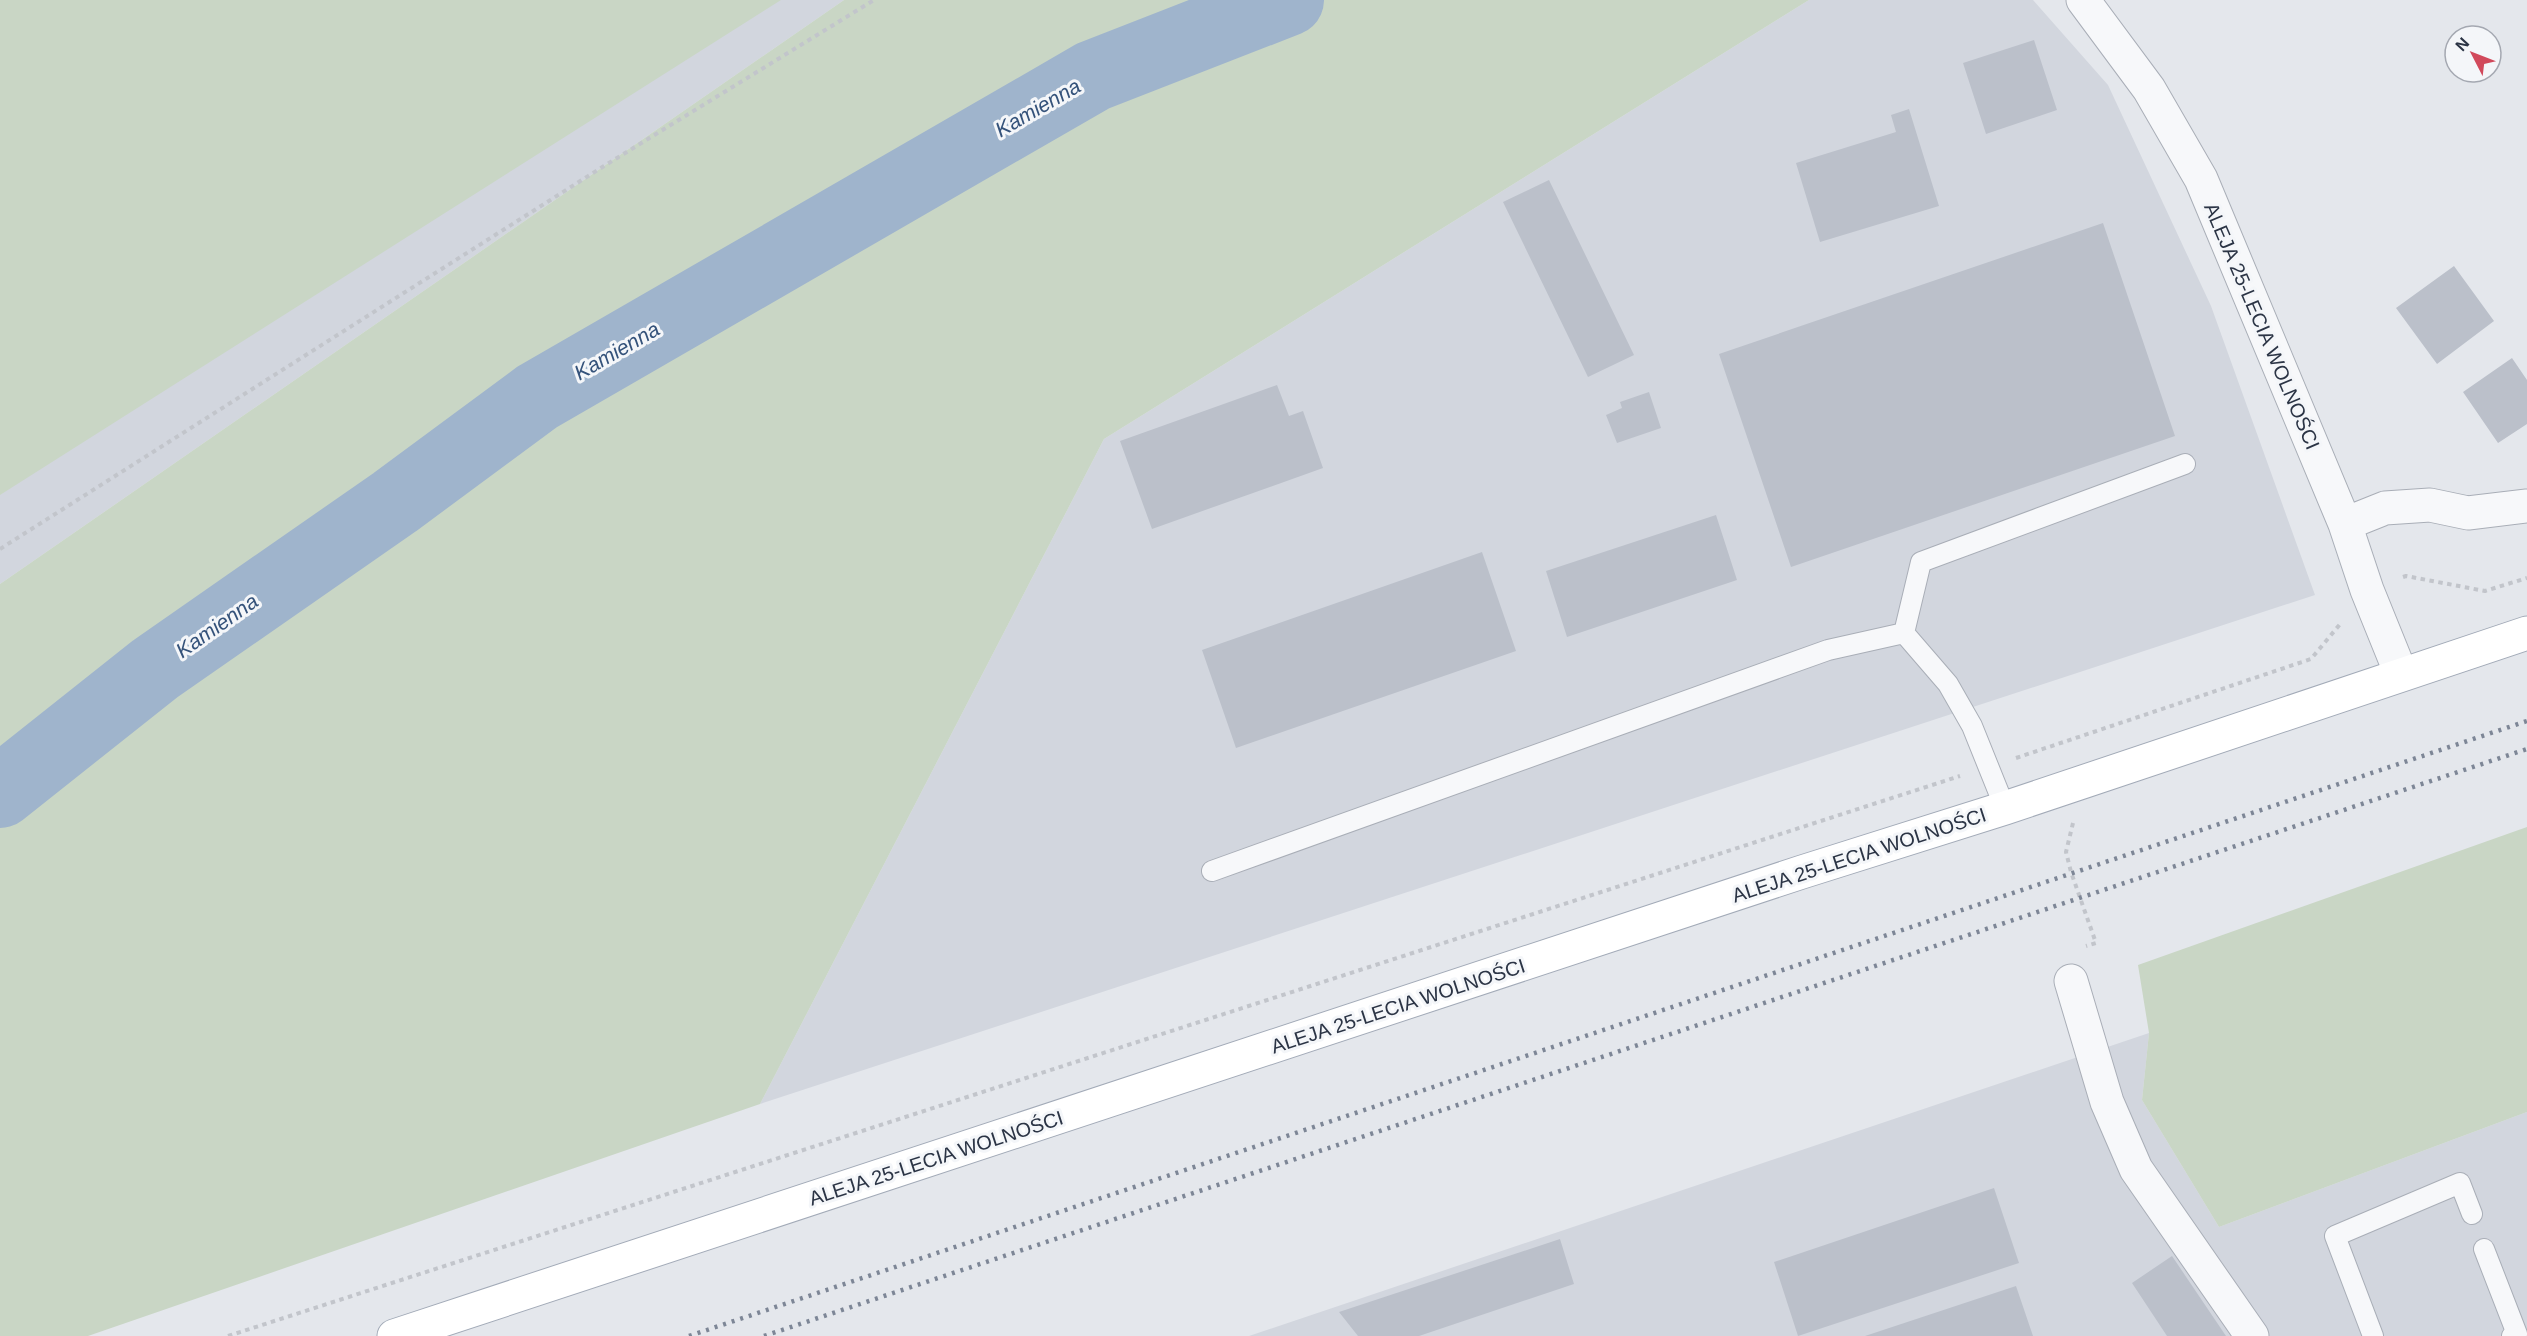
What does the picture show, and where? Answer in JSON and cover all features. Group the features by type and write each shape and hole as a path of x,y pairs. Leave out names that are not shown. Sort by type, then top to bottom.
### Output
{"main road":[{"name":"ALEJA 25-LECIA WOLNOŚCI","path":"394,1336 1791,876 2005,808 2527,633"}],"street":[{"name":"ALEJA 25-LECIA WOLNOŚCI","path":"2083,0 2149,89 2201,179 2345,524 2367,590 2401,674"},
{"path":"2345,524 2385,508 2430,505 2468,513 2527,506"},
{"path":"2072,981 2108,1102 2136,1169 2252,1336"}],"lane":[{"path":"1904,633 1921,562 2185,464"},
{"path":"1904,633 1948,684 1972,726 2005,808"},
{"path":"1212,871 1828,650 1904,633"},
{"path":"2373,1336 2335,1236 2460,1183 2472,1214"},
{"path":"2484,1249 2519,1333"}],"path":[{"path":"0,549 604,166 874,0"},
{"path":"228,1336 1990,767 2311,659 2367,590 2406,576 2485,591 2527,578"},
{"path":"2072,981 2063,954 2096,943 2066,852 2074,819"}],"shaded area":[{"path":"0,0 844,0 0,584"},
{"path":"1809,0 2033,0 2108,85 2211,306 2315,595 760,1104 1104,439"},
{"path":"2149,1033 2142,1100 2219,1227 2527,1112 2527,1336 1249,1336"}],"green space":[{"path":"0,0 781,0 0,495"},
{"path":"844,0 1809,0 1104,439 760,1104 88,1336 0,1336 0,584"},
{"path":"2527,827 2527,1112 2219,1227 2142,1100 2149,1033 2138,965"}],"building":[{"path":"2034,40 2057,110 1986,134 1963,63"},
{"path":"1909,109 1939,206 1820,242 1796,163 1896,132 1891,115"},
{"path":"1549,180 1634,355 1588,377 1503,202"},
{"path":"2103,223 2175,436 1791,567 1719,354"},
{"path":"2454,266 2494,321 2437,364 2396,308"},
{"path":"2512,358 2527,380 2527,424 2498,443 2463,392"},
{"path":"1277,385 1289,416 1303,411 1323,468 1152,529 1120,441"},
{"path":"1649,392 1661,428 1617,443 1606,415 1622,408 1620,402"},
{"path":"1716,515 1737,580 1567,637 1546,571"},
{"path":"1482,552 1516,651 1236,748 1202,650"},
{"path":"1994,1188 2019,1263 1798,1336 1774,1262"},
{"path":"1560,1239 1574,1284 1419,1336 1358,1336 1339,1312"},
{"path":"2172,1256 2226,1336 2167,1336 2132,1283"},
{"path":"2016,1286 2033,1336 1865,1336"}],"waterway":[{"name":"Kamienna","path":"0,792 155,669 395,502 537,397 1093,76 1288,0"}],"railway":[{"path":"689,1336 2527,721"},
{"path":"764,1336 2527,749"}]}
